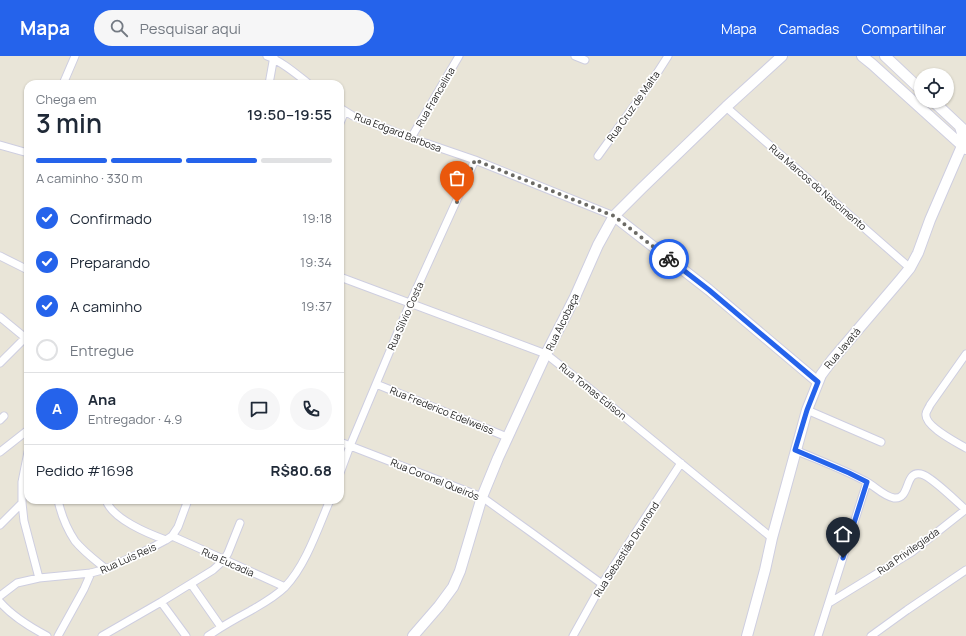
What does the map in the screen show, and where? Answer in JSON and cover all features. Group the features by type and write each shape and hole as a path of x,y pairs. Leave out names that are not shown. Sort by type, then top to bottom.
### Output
{"main road":[{"name":"Rua Alcobaça","path":"413,636 453,587 460,571 482,498 507,437 598,246 614,216 726,107 782,56"},
{"path":"862,56 964,147"},
{"path":"885,56 914,83"},
{"path":"940,108 963,129"},
{"name":"Rua Javatá","path":"747,636 795,450 807,410 818,382 826,367 910,268 918,253 930,220 964,147 963,129"},
{"name":"Rua Edgard Barbosa","path":"614,216 709,290 818,382"}],"street":[{"path":"65,80 74,56"},
{"name":"Rua Francelina","path":"411,138 459,56"},
{"path":"575,56 586,60"},
{"name":"Rua Cruz de Malta","path":"598,156 652,81 668,56"},
{"path":"269,80 272,57 304,80"},
{"name":"Rua Marcos do Nascimento","path":"726,107 910,268"},
{"name":"Rua Edgard Barbosa","path":"344,111 411,138 475,160 614,216"},
{"path":"0,145 24,152"},
{"name":"Rua Sílvio Costa","path":"344,462 410,303 475,160"},
{"path":"0,256 24,266"},
{"name":"Rua Tomas Edison","path":"344,278 546,354 772,538"},
{"path":"0,317 24,337"},
{"path":"0,363 24,341"},
{"path":"966,354 930,405 926,414 927,421 932,427 966,448"},
{"name":"Rua Frederico Edelweiss","path":"376,384 507,437"},
{"path":"807,410 881,442"},
{"path":"0,452 24,433"},
{"name":"Rua Coronel Queirós","path":"344,444 482,498 602,584"},
{"path":"795,450 849,473 867,482 884,494 894,498 901,497 914,474 924,475 966,510"},
{"name":"Rua Sebastião Drumond","path":"573,636 602,584 681,463"},
{"path":"24,472 22,482 24,521 39,578"},
{"path":"818,636 867,482"},
{"path":"0,525 22,503"},
{"path":"59,504 68,528 75,541 106,569"},
{"name":"Rua Eucadia","path":"108,504 127,522 141,530 169,538 285,587"},
{"path":"169,538 178,527 187,504"},
{"path":"208,636 269,600 285,587 305,557 328,504"},
{"name":"Rua Privilegiada","path":"829,603 912,552 966,510"},
{"path":"102,636 213,570 224,560 240,523"},
{"name":"Rua Luís Reis","path":"0,596 17,583 39,578 91,573 106,569 169,538"},
{"path":"871,636 906,610 966,570"},
{"path":"58,636 84,589 91,573"},
{"path":"191,584 221,627"},
{"path":"0,602 6,609 28,625 47,636"},
{"path":"161,602 186,636"}],"way so far":[{"path":"457,202 475,160 614,216 669,259"}],"route":[{"path":"669,259 709,290 818,382 807,410 795,450 867,482 843,558"}]}
